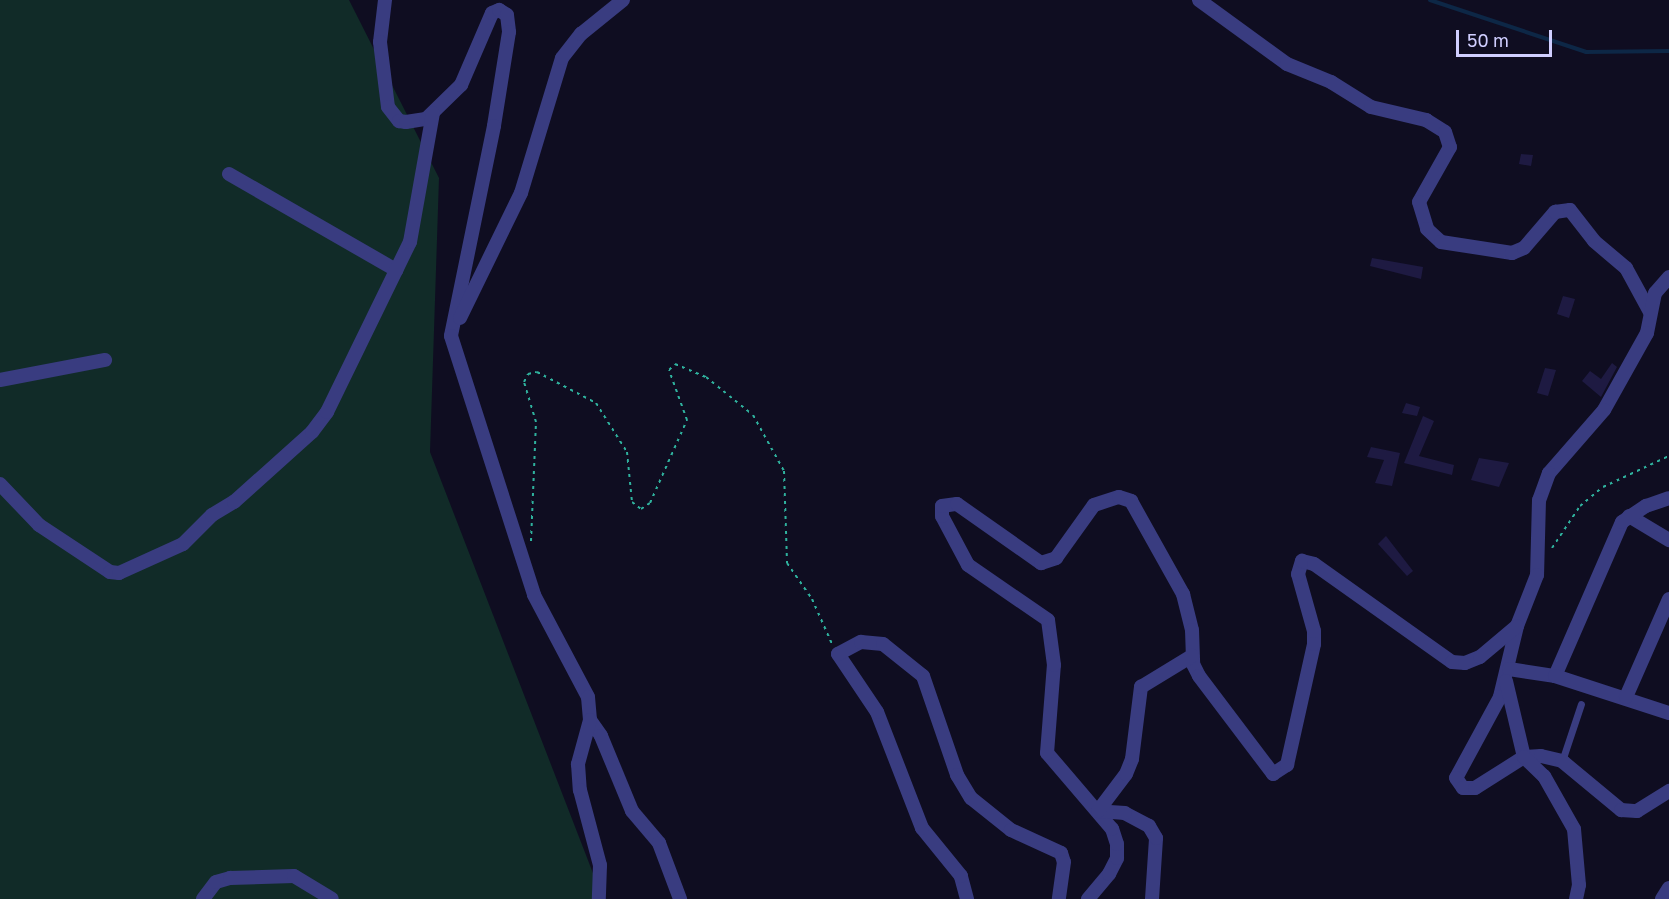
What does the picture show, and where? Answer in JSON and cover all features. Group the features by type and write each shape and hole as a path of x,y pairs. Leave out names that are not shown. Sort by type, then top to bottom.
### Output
{"street":[{"path":"385,0 380,42 387,107 399,121 406,122 426,119 461,84 492,13 499,10 507,15 509,32 494,126 451,336 534,595 588,697 590,720 578,764 580,790 600,865 599,899"},
{"path":"451,336 520,193 562,58 580,34 623,0"},
{"path":"1199,0 1287,63 1331,82 1371,107 1426,120 1445,132 1450,147 1419,202 1427,229 1441,242 1512,253 1524,248 1555,212 1569,210 1594,241 1626,268 1650,312"},
{"path":"0,484 39,525 110,572 129,570 183,544 320,423 410,242 433,113"},
{"path":"229,174 396,270"},
{"path":"1669,277 1655,293 1647,333 1604,410 1549,473 1539,500 1540,563 1518,626 1507,674 1456,778 1463,788 1474,788 1524,757 1562,761 1621,810 1637,811 1669,791"},
{"path":"0,380 105,360"},
{"path":"1088,899 1109,874 1116,858 1112,829 1047,753 1054,665 1048,620 968,565 942,516 942,506 957,504 1041,563 1056,558 1094,505 1119,497 1131,501 1183,594 1192,630 1192,656 1199,676 1268,770 1279,774 1287,765 1314,644 1314,631 1298,574 1299,563 1306,560 1314,564 1452,662 1464,663 1480,657 1518,626"},
{"path":"1555,676 1622,522 1629,516 1669,498"},
{"path":"1629,516 1669,540"},
{"path":"1626,697 1669,598"},
{"path":"967,899 961,876 922,828 877,712 838,654 861,642 874,641 923,676 957,775 971,798 1011,830 1061,853 1064,862 1059,899"},
{"path":"1098,811 1126,774 1132,759 1141,687 1192,656"},
{"path":"1507,674 1555,676 1626,697 1669,713"},
{"path":"1507,674 1524,757 1551,785 1574,829 1579,885 1576,899"},
{"path":"590,720 601,736 632,811 659,843 680,899"},
{"path":"1098,811 1132,815 1156,837 1152,899"},
{"path":"203,899 216,882 230,878 294,876 332,899"},
{"path":"1662,899 1669,888"}],"lane":[{"path":"1562,761 1581,704"}],"path":[{"path":"521,559 531,543 535,433 524,382 528,374 537,372 596,403 627,452 632,502 641,509 650,503 687,420 669,370 675,364 706,377 753,416 784,471 787,563 812,599 826,636 838,654"},
{"path":"1540,563 1580,506 1603,487 1669,456"}],"green space":[{"path":"0,0 349,0 439,178 430,452 603,899 0,899"}],"building":[{"path":"1521,154 1533,155 1531,166 1519,164"},
{"path":"1372,258 1423,267 1421,279 1370,266"},
{"path":"1563,296 1575,299 1569,318 1557,314"},
{"path":"1612,363 1617,367 1601,397 1582,381 1590,371 1601,379"},
{"path":"1545,368 1556,370 1548,396 1537,393"},
{"path":"1406,403 1420,407 1417,416 1402,413"},
{"path":"1423,416 1434,421 1419,456 1454,465 1452,475 1404,463"},
{"path":"1371,447 1400,453 1392,486 1375,483 1384,460 1367,457"},
{"path":"1479,458 1509,463 1499,487 1471,480"},
{"path":"1386,536 1413,571 1407,576 1378,544"}],"waterway":[{"path":"1430,0 1586,52 1669,51"}]}
